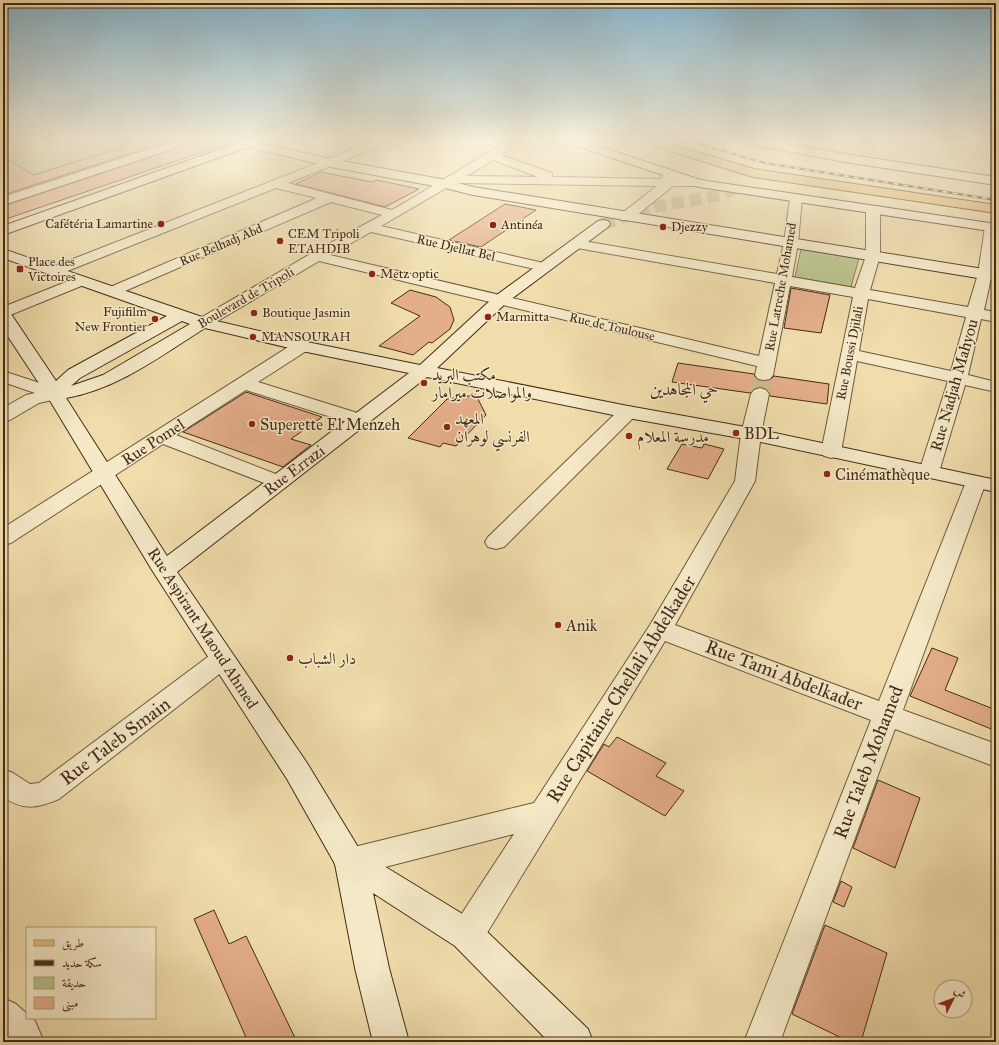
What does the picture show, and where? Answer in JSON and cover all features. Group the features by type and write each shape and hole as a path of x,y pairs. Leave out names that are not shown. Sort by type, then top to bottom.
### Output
{"main road":[{"path":"868,190 996,209"}],"street":[{"path":"3,201 37,190"},
{"path":"3,232 121,190"},
{"path":"55,271 261,190"},
{"path":"298,190 394,214"},
{"name":"Boulevard de Tripoli","path":"3,416 33,399 79,390 100,383 317,256 370,228 436,190"},
{"path":"470,190 626,217 991,275"},
{"path":"626,217 654,190"},
{"path":"746,190 994,228"},
{"name":"Rue Belhadj Abd","path":"112,292 329,198"},
{"name":"Rue Latreche Mohamed","path":"766,369 791,243 796,198"},
{"name":"Rue Boussi Djilali","path":"831,452 851,354 861,294 873,256 873,209"},
{"name":"Rue Errazi","path":"164,570 424,370 500,300 603,224"},
{"name":"Rue Djellat Bel","path":"370,228 543,267"},
{"name":"Rue Nadjah Mahyou","path":"929,472 958,378 975,314 991,275 994,228"},
{"path":"577,244 996,317"},
{"path":"3,253 203,323 302,346 628,412 751,434 986,484"},
{"name":"Rue de Toulouse","path":"317,256 500,300 766,369"},
{"path":"4,318 81,281"},
{"path":"3,376 55,394 74,374 181,315"},
{"name":"Rue Aspirant Maoud Ahmed","path":"4,318 55,394 164,570 297,771 350,862"},
{"name":"Rue Pomel","path":"3,538 302,346"},
{"path":"851,354 996,387"},
{"path":"245,384 360,420"},
{"path":"751,434 760,394"},
{"path":"496,542 628,412"},
{"name":"Rue Capitaine Chellali Abdelkader","path":"467,935 660,629 745,482 751,434"},
{"path":"160,436 278,482"},
{"name":"Rue Taleb Mohamed","path":"762,1042 886,714 986,484"},
{"name":"Rue Tami Abdelkader","path":"660,629 996,756"},
{"name":"Rue Taleb Smain","path":"3,781 23,795 36,797 49,791 222,659"},
{"path":"350,862 545,813"},
{"path":"350,862 467,935 574,1042"},
{"path":"350,862 372,968 391,1042"},
{"path":"3,1016 22,1034 26,1042"}],"green space":[{"path":"801,249 859,258 851,287 795,277"}],"building":[{"path":"3,190 19,190 3,195"},
{"path":"52,190 92,190 3,220 3,206"},
{"path":"318,190 418,190 385,207"},
{"name":"Antinéa","path":"505,204 536,210 481,247 449,240"},
{"path":"791,288 830,295 821,333 784,328"},
{"path":"410,290 436,297 450,307 454,320 450,329 432,343 429,342 413,355 379,346 420,316 391,303"},
{"path":"678,363 754,374 757,380 764,381 770,380 774,376 829,384 827,404 770,396 767,389 760,387 754,389 750,393 672,382"},
{"name":"Superette El Menzeh","path":"246,392 322,417 291,439 311,445 283,467 183,432"},
{"name":"المعهد الفرنسي لوهران","path":"476,395 486,415 456,446 443,443 440,447 408,438 447,399"},
{"path":"682,444 702,448 704,444 724,449 708,479 667,469"},
{"path":"932,648 958,658 945,690 996,710 996,731 910,696"},
{"path":"617,737 666,763 656,776 684,791 665,816 587,771 604,744 609,747"},
{"path":"878,780 920,798 895,868 853,848"},
{"path":"841,881 852,887 844,907 833,902"},
{"path":"214,910 229,944 246,936 297,1042 248,1042 194,919"},
{"path":"825,925 887,953 861,1042 850,1042 792,1014"}],"tunnel":[{"path":"603,224 655,207 720,195 732,190"},
{"path":"762,383 764,375"},
{"path":"760,394 762,382"}],"railway":[{"path":"932,190 996,200"}],"place":[{"name":"Cafétéria Lamartine","path":"161,224"},
{"name":"Antinéa","path":"493,225"},
{"name":"Djezzy","path":"663,227"},
{"name":"CEM Tripoli ETAHDIB","path":"280,241"},
{"name":"Place des Victoires","path":"20,269"},
{"name":"Metz optic","path":"372,274"},
{"name":"Boutique Jasmin","path":"254,313"},
{"name":"Marmitta","path":"488,317"},
{"name":"Fujifilm New Frontier","path":"155,319"},
{"name":"MANSOURAH","path":"253,337"},
{"name":"مكتب البريد والمواصلات ميرامار","path":"424,383"},
{"name":"Superette El Menzeh","path":"252,424"},
{"name":"المعهد الفرنسي لوهران","path":"447,427"},
{"name":"BDL","path":"736,433"},
{"name":"مدرسة المعلام","path":"629,436"},
{"name":"Cinémathèque","path":"827,474"},
{"name":"Anik","path":"558,625"},
{"name":"دار الشباب","path":"290,658"}],"district":[{"name":"حي المجاهدين","path":"684,389"}]}
